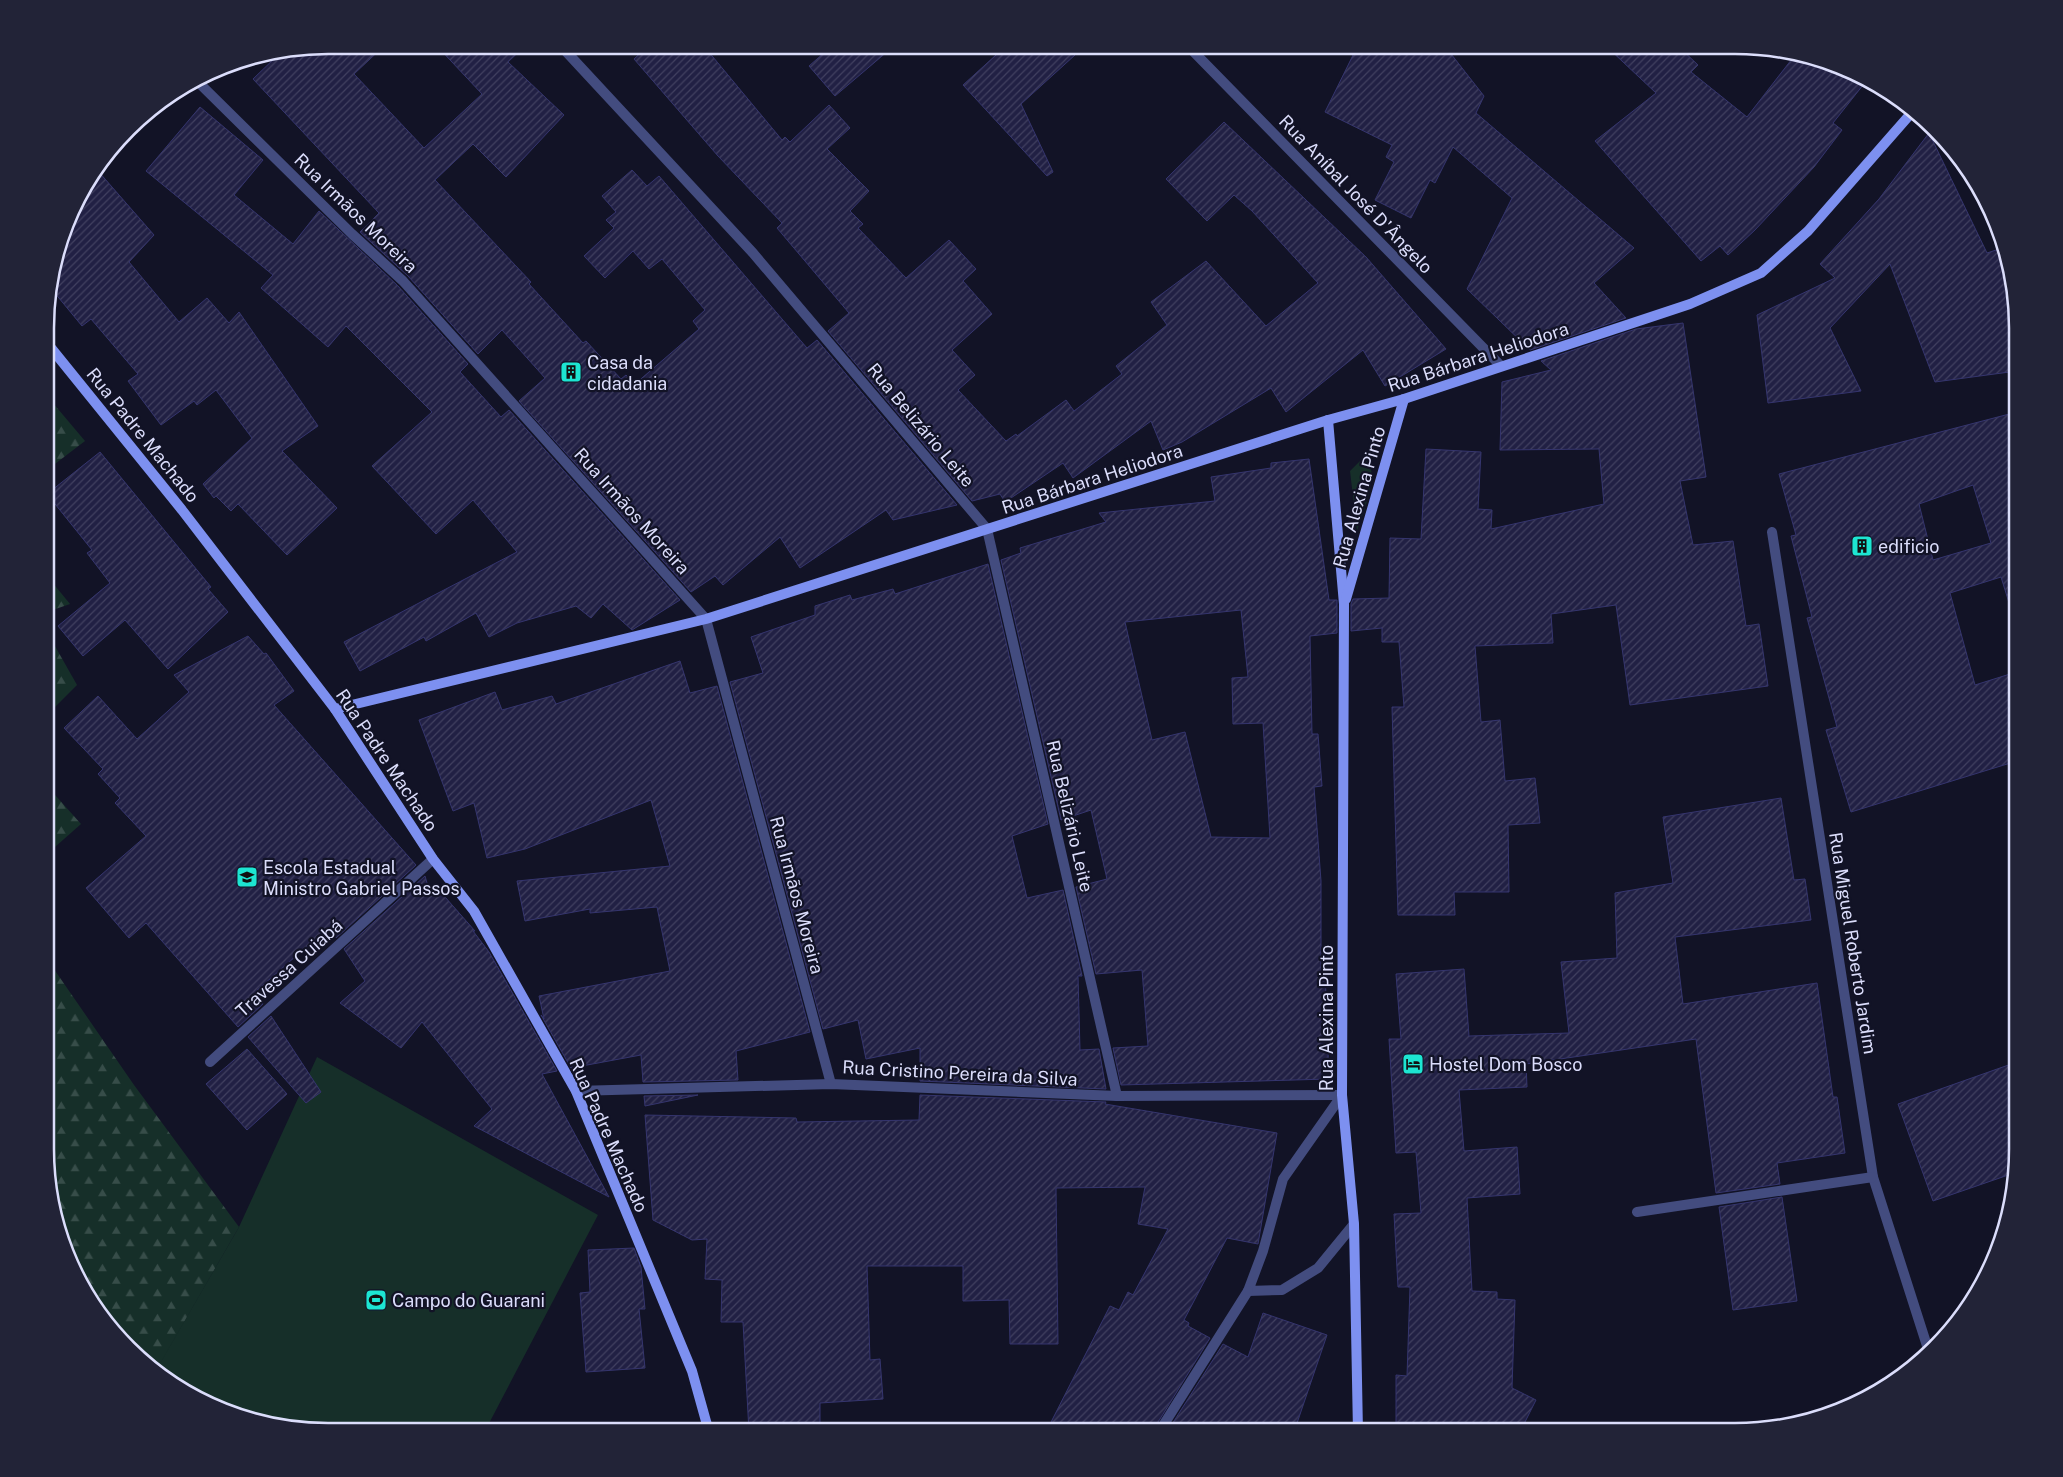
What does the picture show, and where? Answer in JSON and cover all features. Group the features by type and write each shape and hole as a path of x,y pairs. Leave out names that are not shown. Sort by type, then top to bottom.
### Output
{"street":[{"name":"Rua Belizário Leite","path":"568,54 753,253 987,529 1117,1096"},
{"name":"Rua Aníbal José D'Ângelo","path":"1196,54 1501,366"},
{"name":"Rua Irmãos Moreira","path":"201,85 352,234 403,281 706,618 831,1084"},
{"name":"Rua Bárbara Heliodora","path":"336,710 706,618 1328,420 1404,399 1690,304 1760,273 1808,231 1909,116"},
{"name":"Rua Padre Machado","path":"54,352 182,510 336,710 433,859 474,911 576,1091 692,1371 706,1423"},
{"name":"Rua Alexina Pinto","path":"1344,604 1404,399"},
{"name":"Rua Alexina Pinto","path":"1328,420 1344,604 1342,1095 1354,1224 1358,1423"},
{"name":"Rua Miguel Roberto Jardim","path":"1772,532 1873,1177 1927,1345"},
{"name":"Travessa Cuiabá","path":"210,1062 433,859"},
{"name":"Rua Cristino Pereira da Silva","path":"576,1091 831,1084 1117,1096 1342,1095"},
{"path":"1165,1423 1248,1291 1283,1179 1342,1095"},
{"path":"1637,1212 1873,1177"},
{"path":"1248,1291 1282,1290 1318,1268 1354,1224"}],"green space":[{"path":"54,404 85,441 54,465"},
{"path":"1361,460 1367,461 1371,467 1372,475 1369,495 1357,531 1350,471"},
{"path":"54,585 70,604 54,610"},
{"path":"54,644 77,685 54,708"},
{"path":"54,794 81,824 54,848"},
{"path":"54,969 134,1085 239,1227 159,1366 134,1343 100,1302 82,1270 63,1220 54,1167"},
{"name":"Campo do Guarani","path":"317,1057 598,1215 489,1423 310,1423 274,1418 240,1409 207,1395 161,1367 159,1365 239,1227"}],"building":[{"path":"310,54 375,54 354,74 424,148 482,94 444,54 516,54 508,62 564,115 506,177 473,144 435,180 531,282 529,284 583,343 586,341 621,379 626,375 635,384 699,329 693,321 705,310 662,259 649,269 633,251 605,278 584,256 614,228 606,220 616,212 602,196 632,170 647,186 659,176 807,348 817,340 957,505 893,520 886,510 800,568 780,537 723,585 715,576 691,592 519,401 545,378 502,330 478,354 408,276 360,232 379,213 253,79 274,59"},
{"path":"639,54 710,54 782,140 785,137 790,142 829,105 850,128 827,149 869,191 850,211 863,224 858,228 906,278 949,240 976,269 963,281 992,314 952,350 975,375 958,390 1006,441 1016,434 1017,436 1066,400 1074,411 1122,374 1116,366 1167,325 1151,302 1206,261 1266,326 1318,283 1252,211 1234,195 1207,221 1166,179 1224,122 1366,257 1446,349 1385,386 1363,350 1286,412 1271,388 1182,442 1163,450 1151,421 1073,478 1063,463 1005,502 1000,494 972,501 828,331 849,313 777,228 782,223 718,156 634,59"},
{"path":"823,54 884,54 835,96 809,66"},
{"path":"997,54 1076,54 1021,104 1053,172 1047,176 963,85"},
{"path":"1354,54 1451,54 1484,96 1476,113 1634,248 1594,283 1626,318 1530,350 1467,289 1512,198 1453,147 1435,183 1430,180 1411,218 1375,200 1394,162 1386,157 1392,145 1325,112"},
{"path":"1615,54 1686,54 1698,65 1691,72 1747,117 1791,60 1823,68 1863,85 1833,123 1842,130 1814,167 1755,230 1728,255 1720,246 1701,261 1595,141 1656,93"},
{"path":"200,107 263,160 234,195 293,244 319,211 398,286 468,364 460,372 501,417 509,410 680,600 632,630 603,604 591,618 576,606 517,623 489,637 476,613 426,641 424,637 360,671 344,642 517,552 473,500 436,534 372,466 432,412 346,326 328,347 261,288 273,275 146,171"},
{"path":"1929,134 1987,253 1998,249 2004,274 2009,310 2009,372 1935,382 1890,264 1830,328 1861,391 1768,403 1757,315 1835,278 1820,264 1879,199"},
{"path":"101,174 154,235 129,262 179,322 207,298 229,323 239,312 318,426 282,451 337,508 287,555 238,504 231,511 216,496 214,498 203,484 252,438 216,390 197,405 194,401 161,425 128,381 138,374 91,319 82,326 56,294 56,292 68,240 82,207"},
{"path":"1683,323 1706,477 1680,481 1693,545 1733,541 1746,626 1759,624 1768,686 1630,705 1616,605 1551,614 1553,643 1475,646 1481,722 1500,720 1505,781 1535,778 1540,823 1508,825 1509,892 1454,892 1455,915 1398,915 1392,707 1404,707 1399,642 1382,642 1382,628 1351,631 1351,604 1353,599 1389,598 1390,538 1421,539 1426,449 1481,452 1478,509 1492,510 1491,529 1604,504 1599,449 1500,450 1502,382 1551,370 1541,361 1636,329"},
{"path":"2009,414 2009,603 2001,577 1950,593 1975,685 2009,674 2009,763 1851,812 1826,730 1837,727 1807,618 1812,617 1791,536 1796,535 1779,474","holes":["1973,485 1991,543 1933,560 1919,504"]},
{"path":"100,452 211,587 208,589 228,612 168,669 125,620 83,656 58,626 110,583 87,553 92,550 54,503 54,488"},
{"path":"1309,459 1329,600 1337,600 1337,633 1310,636 1312,734 1318,734 1322,786 1314,787 1321,881 1321,970 1325,969 1329,1079 1121,1085 1113,1048 1148,1046 1142,970 1096,974 1076,887 1107,879 1091,810 1061,820 1001,560 1021,553 1020,548 1106,522 1099,513 1215,501 1211,477 1271,468 1271,463","holes":["1241,610 1248,677 1232,678 1233,724 1263,723 1270,838 1211,837 1185,732 1152,740 1125,622"]},
{"path":"988,564 1048,824 1012,836 1027,898 1063,890 1082,976 1078,976 1080,1050 1099,1049 1106,1089 920,1081 920,1048 866,1059 858,1020 823,1029 730,682 763,673 751,637 815,615 815,606 850,595 852,600 893,589 895,594"},
{"name":"Escola Estadual Ministro Gabriel Passos","path":"248,636 264,654 266,653 294,691 274,705 416,865 336,938 329,927 255,992 263,1004 238,1027 146,923 129,938 86,888 146,836 115,803 120,798 98,774 103,769 64,728 98,696 137,739 189,692 174,675"},
{"path":"680,661 690,693 717,686 810,1032 736,1051 738,1080 643,1082 641,1055 571,1068 541,1015 544,1019 539,996 670,971 657,907 590,913 590,909 525,921 517,881 670,866 651,800 525,849 487,858 474,803 453,811 419,720 495,692 502,710 552,696 556,704"},
{"path":"1781,798 1794,880 1805,879 1811,920 1675,937 1683,1004 1817,983 1833,1097 1837,1097 1845,1153 1777,1163 1780,1184 1716,1193 1696,1039 1526,1064 1527,1087 1459,1090 1464,1151 1517,1147 1520,1194 1467,1198 1472,1291 1497,1292 1497,1299 1515,1300 1512,1388 1536,1400 1524,1423 1396,1423 1396,1375 1407,1376 1410,1287 1398,1287 1394,1214 1421,1213 1416,1152 1396,1153 1389,1039 1401,1039 1396,974 1464,969 1469,1036 1569,1033 1561,962 1617,958 1615,893 1673,883 1663,817"},
{"path":"425,876 429,890 438,889 475,931 473,931 489,952 557,1071 542,1074 609,1197 474,1126 492,1109 422,1022 401,1048 340,1003 365,981 344,949"},
{"path":"271,1016 321,1092 306,1103 248,1037"},
{"path":"247,1049 287,1094 247,1130 206,1084"},
{"path":"2009,1065 2008,1175 1933,1201 1898,1104"},
{"path":"698,1095 645,1106 644,1096"},
{"path":"920,1095 1106,1102 1105,1104 1277,1133 1258,1244 1227,1238 1184,1320 1189,1323 1188,1326 1210,1338 1158,1423 1051,1423 1110,1306 1119,1310 1128,1292 1133,1295 1168,1229 1138,1224 1145,1187 1056,1188 1058,1344 1010,1344 1009,1300 963,1301 963,1266 867,1266 870,1360 880,1359 883,1399 820,1403 820,1423 749,1423 743,1322 721,1322 722,1280 705,1279 707,1239 692,1240 653,1220 645,1115 796,1118 797,1122 919,1120"},
{"path":"1782,1197 1797,1301 1733,1310 1719,1207"},
{"path":"634,1248 641,1267 645,1309 639,1309 645,1368 586,1372 580,1293 590,1292 588,1250"},
{"path":"1263,1313 1327,1335 1297,1423 1173,1423 1223,1344 1248,1357"}],"place":[{"name":"Casa da cidadania","path":"571,372"},
{"name":"edificio","path":"1862,546"},
{"name":"Escola Estadual Ministro Gabriel Passos","path":"247,877"},
{"name":"Hostel Dom Bosco","path":"1413,1064"},
{"name":"Campo do Guarani","path":"376,1300"}]}
